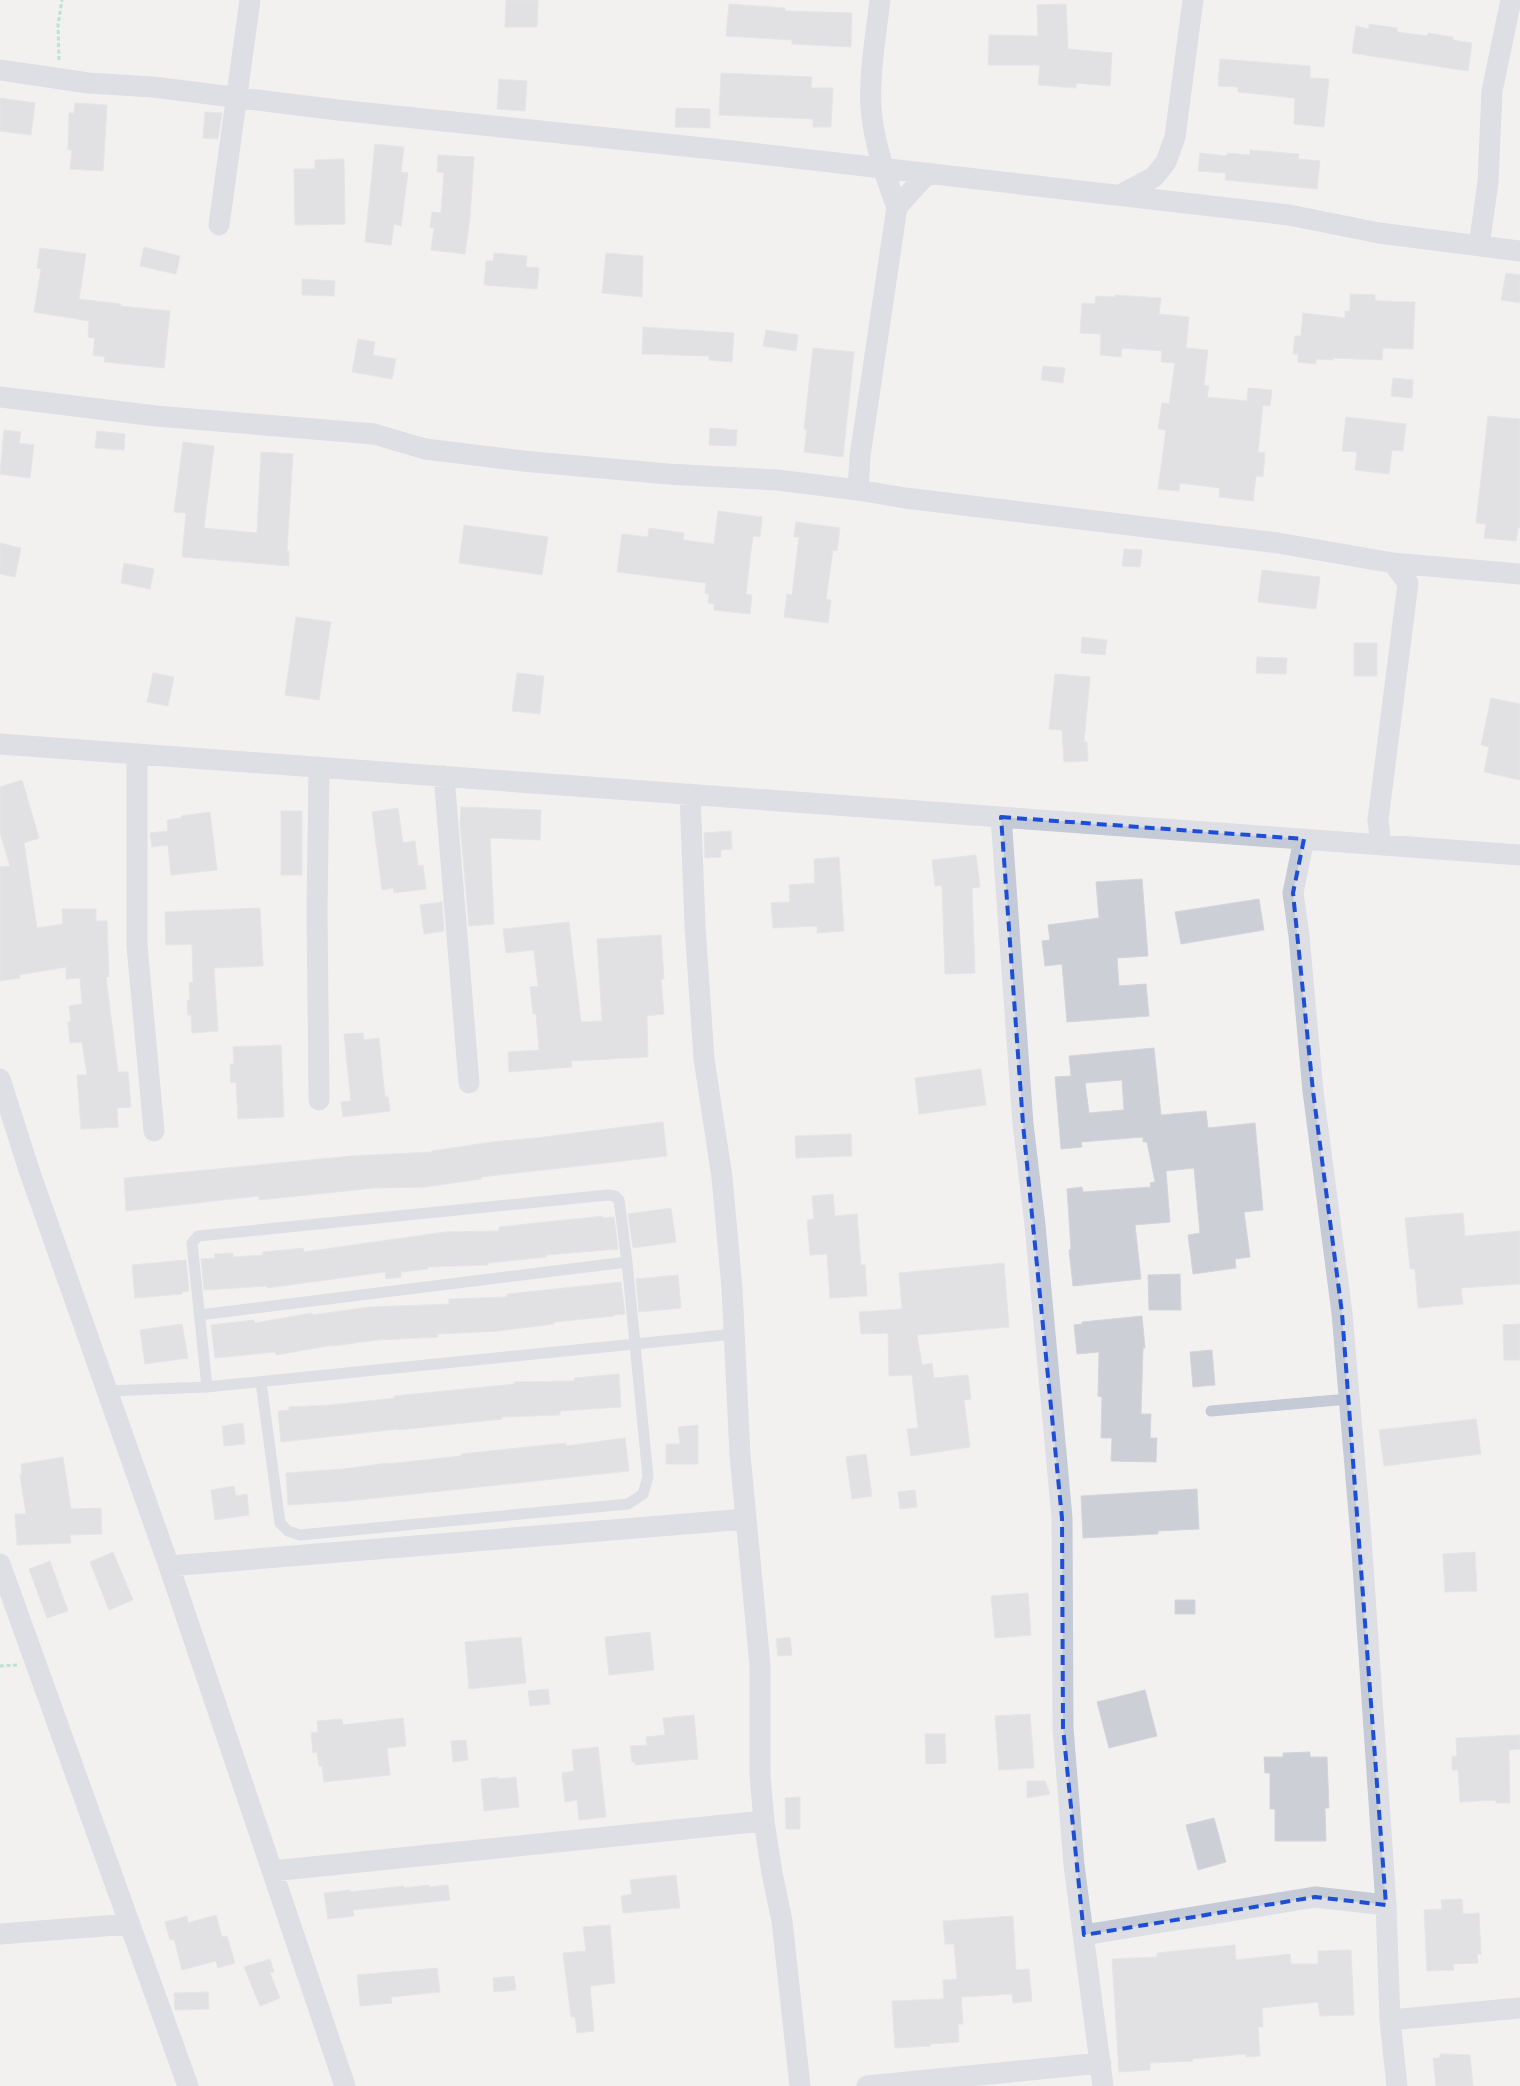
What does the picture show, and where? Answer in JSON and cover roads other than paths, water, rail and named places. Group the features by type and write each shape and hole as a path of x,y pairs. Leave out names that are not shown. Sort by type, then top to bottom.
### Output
{"street":[{"path":"219,225 250,0"},
{"path":"858,490 860,456 897,207 882,169 871,107 875,40 880,0"},
{"path":"1120,195 1154,176 1166,162 1175,137 1193,0"},
{"path":"1479,246 1488,182 1492,91 1511,0"},
{"path":"0,70 88,83 153,87 238,96 338,110 742,152 1289,215 1379,233 1520,251"},
{"path":"897,207 927,174"},
{"path":"0,397 156,416 374,434 425,449 523,461 668,474 777,480 905,498 1278,543 1393,564 1520,574"},
{"path":"1381,844 1378,820 1408,583 1393,564"},
{"path":"1408,583 1438,567"},
{"path":"0,744 1520,855"},
{"path":"137,754 137,946 154,1131"},
{"path":"319,767 317,911 319,1100"},
{"path":"444,776 469,1082"},
{"path":"690,794 695,926 704,1059 722,1177 732,1288 740,1455 760,1665 760,1775 772,1873 782,1920 800,2086"},
{"path":"1001,817 1023,1124 1035,1225 1062,1518 1063,1728 1074,1865 1103,2086"},
{"path":"1304,839 1293,893 1299,936 1313,1091 1342,1313 1350,1398 1386,1905 1390,2020 1397,2086"},
{"path":"0,1079 29,1170 169,1566 345,2086"},
{"path":"169,1566 746,1519"},
{"path":"0,1564 188,2086"},
{"path":"272,1871 764,1820"},
{"path":"1084,1935 1316,1897 1386,1905"},
{"path":"0,1934 129,1924"},
{"path":"1390,2020 1520,2008"},
{"path":"867,2086 1101,2063"}],"lane":[{"path":"207,1387 192,1243 198,1236 608,1195 615,1196 619,1200 627,1262 648,1477 643,1494 628,1504 300,1535 288,1531 280,1523 261,1382"},
{"path":"199,1315 627,1262"},
{"path":"106,1391 207,1387 734,1334"},
{"path":"1211,1411 1350,1398"}]}
